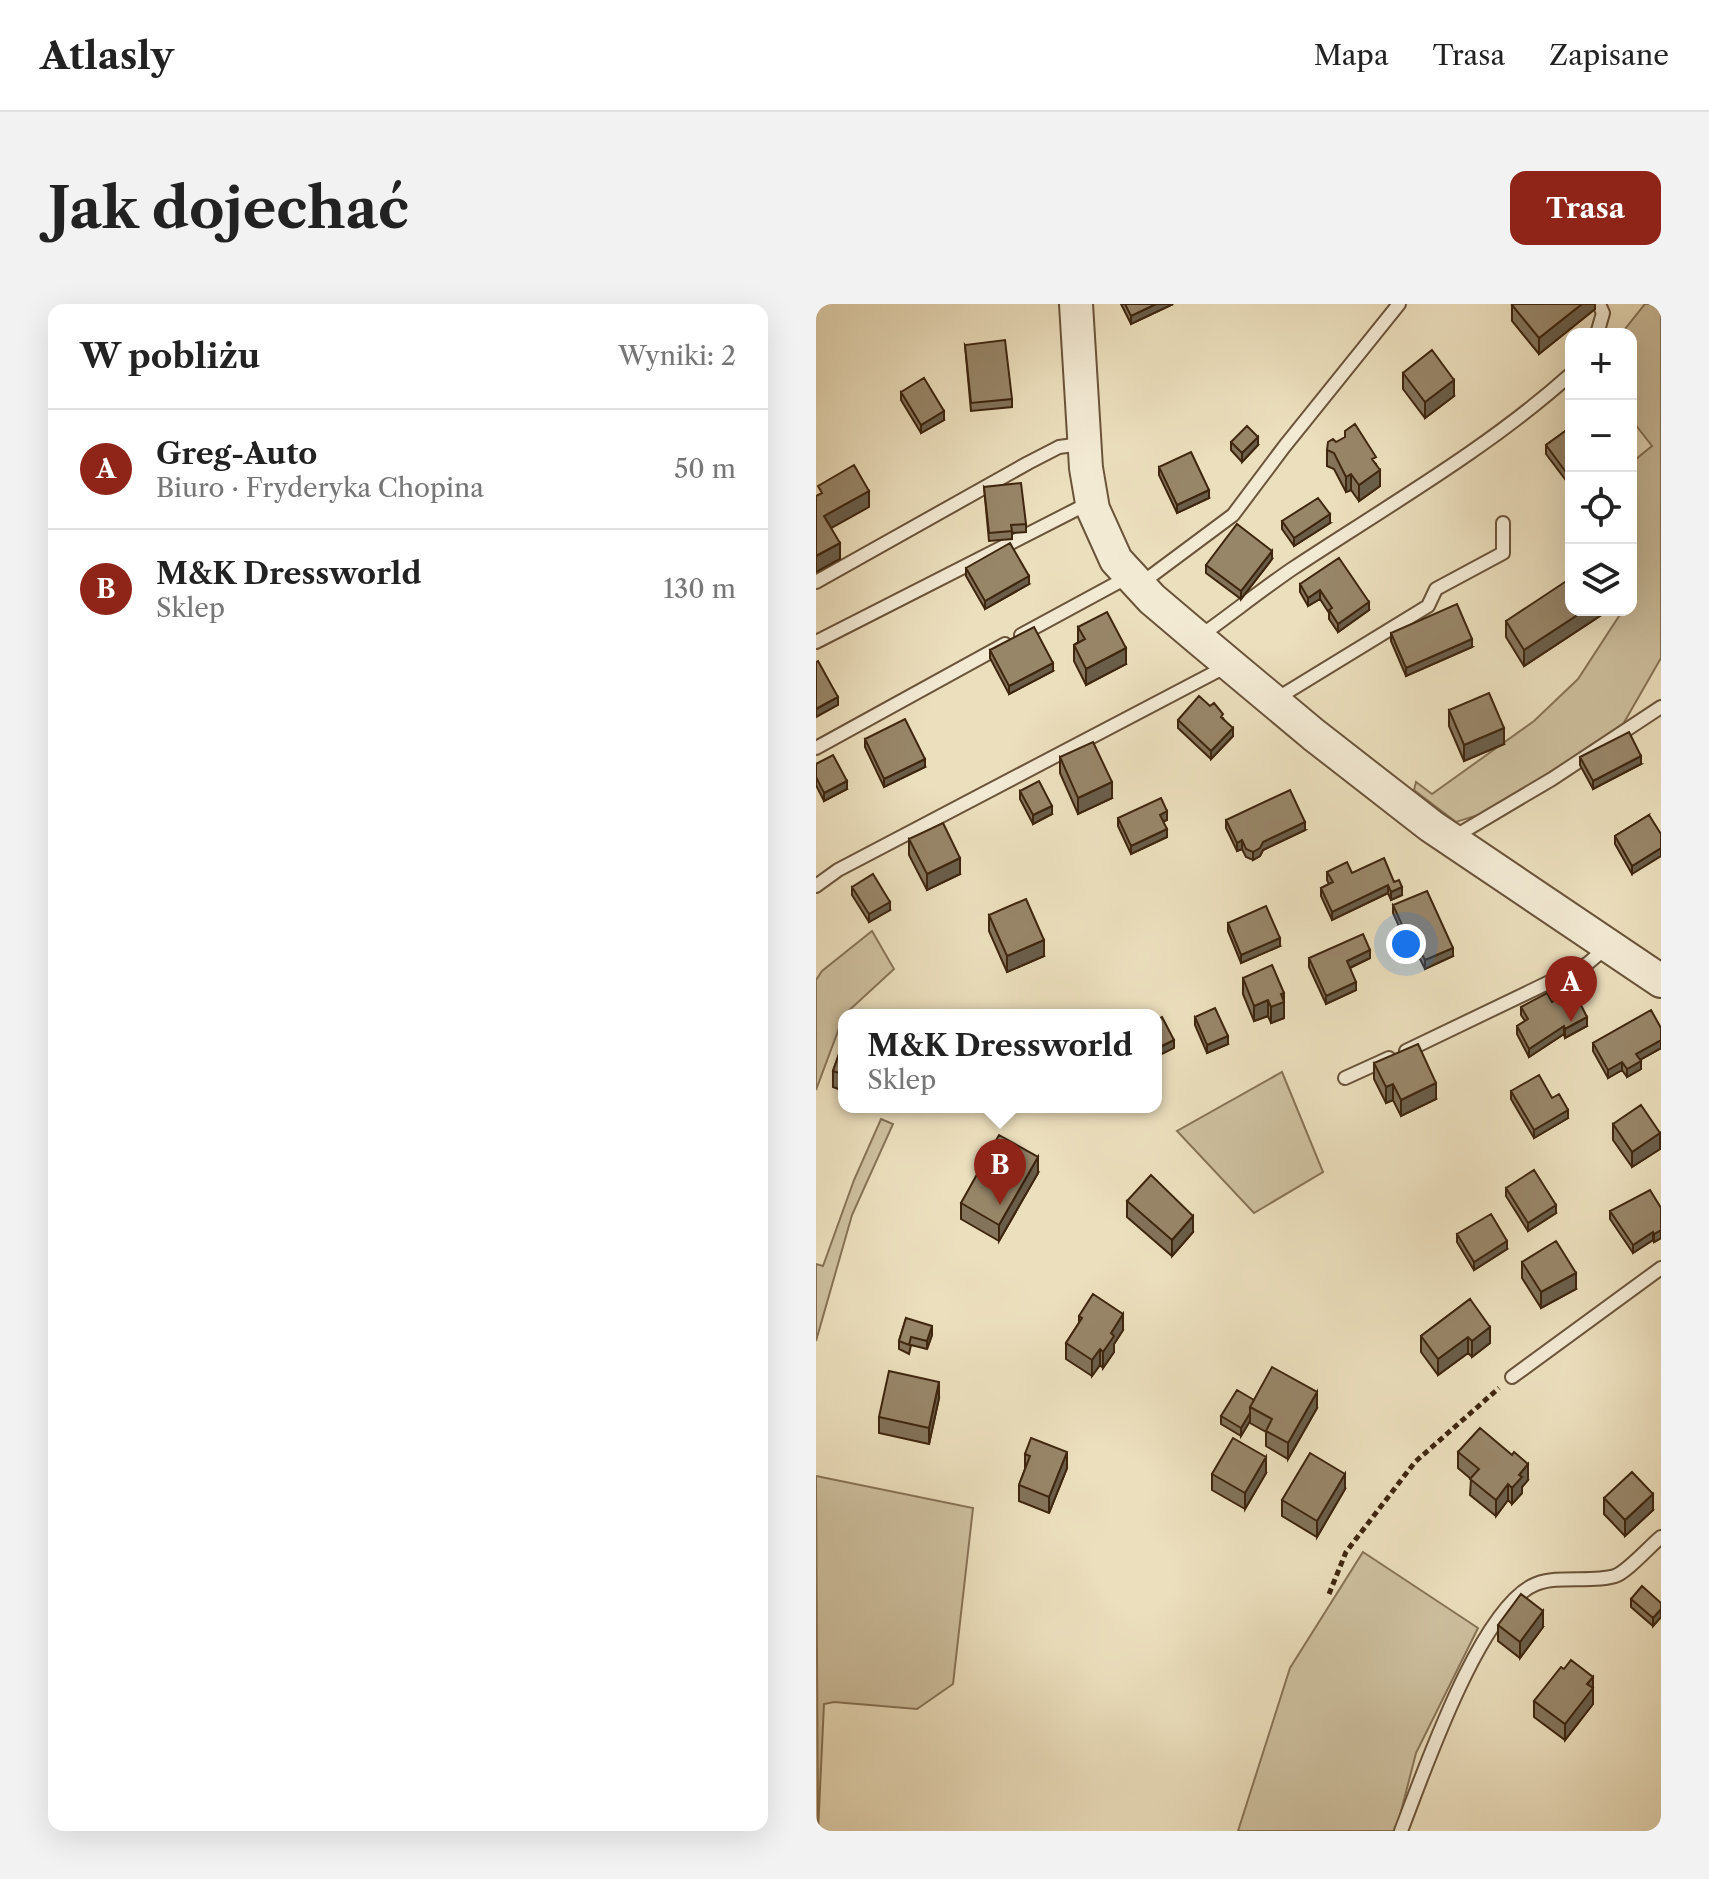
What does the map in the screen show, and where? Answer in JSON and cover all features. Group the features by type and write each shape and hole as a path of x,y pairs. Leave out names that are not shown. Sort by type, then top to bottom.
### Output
{"street":[{"path":"1076,304 1086,468 1092,501 1116,560 1229,664 1449,839 1661,981"}],"lane":[{"path":"816,748 1135,580 1233,515 1399,304"},
{"path":"1599,304 1603,313 1599,328"},
{"path":"1198,638 1289,571 1529,412 1565,379"},
{"path":"816,582 931,515 1059,447 1085,444"},
{"path":"816,642 1092,501"},
{"path":"1274,701 1428,606 1436,589 1503,553 1503,523"},
{"path":"816,886 838,870 1229,664"},
{"path":"1449,839 1505,809 1661,707"},
{"path":"1345,1078 1534,991 1587,964 1608,946"},
{"path":"1512,1377 1661,1268"},
{"path":"1401,1831 1446,1716 1483,1643 1509,1603 1537,1584 1617,1576 1661,1537"}],"path":[{"path":"1329,1594 1346,1552 1415,1462 1512,1377"}],"shaded area":[{"path":"1645,304 1661,304 1661,658 1622,726 1572,760 1478,815 1456,822 1414,790 1416,782 1432,794 1534,721 1578,679 1619,616 1637,616 1637,458 1652,446 1637,427 1637,328 1626,328"},
{"path":"872,931 894,969 851,1009 838,1009 838,1031 816,1090 816,980 822,971"},
{"path":"1282,1072 1323,1172 1254,1213 1177,1131"},
{"path":"881,1119 893,1124 852,1215 816,1341 816,1264 823,1266 854,1180"},
{"path":"816,1476 973,1508 953,1684 917,1709 834,1702 824,1704 818,1831"},
{"path":"1363,1552 1478,1628 1416,1753 1396,1831 1238,1831 1290,1668"}],"building":[{"path":"1125,304 1156,304 1131,316"},
{"path":"1514,304 1582,304 1539,338"},
{"path":"1005,340 1012,399 971,403 965,345"},
{"path":"1432,350 1454,380 1425,402 1403,373"},
{"path":"924,378 944,411 921,425 901,392"},
{"path":"1355,424 1376,457 1372,459 1380,470 1359,485 1351,474 1346,477 1334,453 1327,450 1328,442 1345,437 1345,431"},
{"path":"1247,426 1258,437 1242,453 1231,442"},
{"path":"1565,431 1565,471 1546,445"},
{"path":"1191,452 1209,490 1177,505 1159,467"},
{"path":"854,465 869,491 824,516 840,543 816,556 816,496 822,493 818,486"},
{"path":"1021,483 1026,524 1011,525 1012,531 989,533 984,487"},
{"path":"1318,498 1330,514 1294,538 1282,521"},
{"path":"1237,524 1272,551 1241,591 1206,565"},
{"path":"1010,543 1029,576 985,601 966,568"},
{"path":"1339,558 1369,602 1338,624 1320,590 1308,598 1300,584"},
{"path":"1565,582 1565,616 1576,616 1524,650 1506,621"},
{"path":"1457,604 1472,639 1406,668 1391,633"},
{"path":"1107,612 1126,648 1086,669 1074,645 1085,639 1078,627"},
{"path":"1034,627 1053,663 1009,686 990,650"},
{"path":"816,662 838,697 816,709"},
{"path":"1489,693 1504,728 1464,745 1449,710"},
{"path":"1199,696 1210,706 1214,703 1223,714 1221,717 1233,728 1211,751 1178,720"},
{"path":"905,719 925,759 884,779 865,739"},
{"path":"1629,732 1641,756 1593,781 1580,757"},
{"path":"1093,742 1112,782 1078,798 1060,757"},
{"path":"833,755 847,781 824,793 816,777 816,764"},
{"path":"1039,781 1052,806 1033,815 1020,791"},
{"path":"1290,790 1305,822 1263,842 1253,852 1246,849 1242,840 1237,843 1226,820"},
{"path":"1161,798 1167,811 1160,815 1167,829 1131,846 1118,818"},
{"path":"1649,815 1661,834 1661,848 1632,866 1615,836"},
{"path":"943,823 960,858 927,874 909,839"},
{"path":"1384,858 1394,882 1399,880 1402,887 1391,892 1388,885 1332,912 1321,888 1333,882 1327,872 1347,862 1352,873"},
{"path":"873,874 890,902 869,914 852,887"},
{"path":"1427,891 1453,948 1425,960 1416,943 1411,945 1393,905"},
{"path":"1026,899 1044,940 1007,956 989,915"},
{"path":"1266,906 1280,938 1241,955 1228,923"},
{"path":"1363,934 1370,950 1347,961 1356,982 1326,996 1309,958"},
{"path":"1272,965 1284,993 1281,994 1284,1002 1271,1007 1268,1000 1254,1006 1243,978"},
{"path":"1547,993 1552,1002 1558,998 1562,1005 1577,997 1587,1017 1565,1029 1564,1026 1529,1049 1517,1026 1528,1019 1521,1007"},
{"path":"1215,1008 1228,1036 1207,1045 1195,1017"},
{"path":"1651,1010 1661,1028 1661,1040 1636,1054 1641,1061 1627,1069 1622,1062 1608,1070 1593,1043"},
{"path":"1162,1017 1174,1040 1162,1046"},
{"path":"1418,1044 1436,1083 1401,1100 1393,1084 1386,1087 1374,1063"},
{"path":"1539,1075 1552,1098 1559,1094 1568,1110 1534,1130 1511,1091"},
{"path":"1641,1105 1660,1133 1632,1152 1613,1124"},
{"path":"999,1135 1038,1157 999,1225 961,1203"},
{"path":"1534,1170 1556,1205 1528,1223 1506,1188"},
{"path":"1151,1175 1193,1216 1172,1240 1127,1201"},
{"path":"1650,1190 1661,1208 1661,1230 1633,1245 1610,1211"},
{"path":"1491,1214 1507,1241 1474,1262 1457,1234"},
{"path":"1556,1241 1576,1273 1541,1292 1522,1262"},
{"path":"1093,1294 1123,1314 1111,1333 1114,1336 1103,1352 1100,1349 1092,1360 1066,1343"},
{"path":"1470,1299 1490,1327 1472,1341 1468,1337 1438,1359 1421,1336"},
{"path":"906,1318 932,1326 927,1341 911,1337 909,1345 899,1341"},
{"path":"1272,1367 1317,1392 1288,1443 1266,1431 1272,1419 1250,1407"},
{"path":"889,1371 939,1382 929,1428 879,1417"},
{"path":"1237,1390 1254,1400 1241,1428 1221,1416"},
{"path":"1480,1428 1528,1464 1519,1475 1522,1477 1512,1488 1508,1484 1496,1500 1470,1479 1479,1469 1458,1452"},
{"path":"1031,1438 1067,1452 1049,1497 1019,1485 1030,1456 1025,1454"},
{"path":"1233,1438 1266,1457 1245,1493 1212,1474"},
{"path":"1310,1453 1345,1474 1317,1521 1282,1500"},
{"path":"1632,1472 1653,1494 1625,1520 1604,1498"},
{"path":"1642,1586 1661,1603 1661,1609 1653,1618 1631,1599"},
{"path":"1521,1594 1543,1611 1520,1642 1498,1625"},
{"path":"1571,1660 1593,1677 1587,1684 1593,1688 1565,1724 1534,1701 1561,1667 1564,1669"}],"place":[{"name":"Greg-Auto","path":"1571,1022"},
{"name":"M&K Dressworld","path":"1000,1205"}]}
